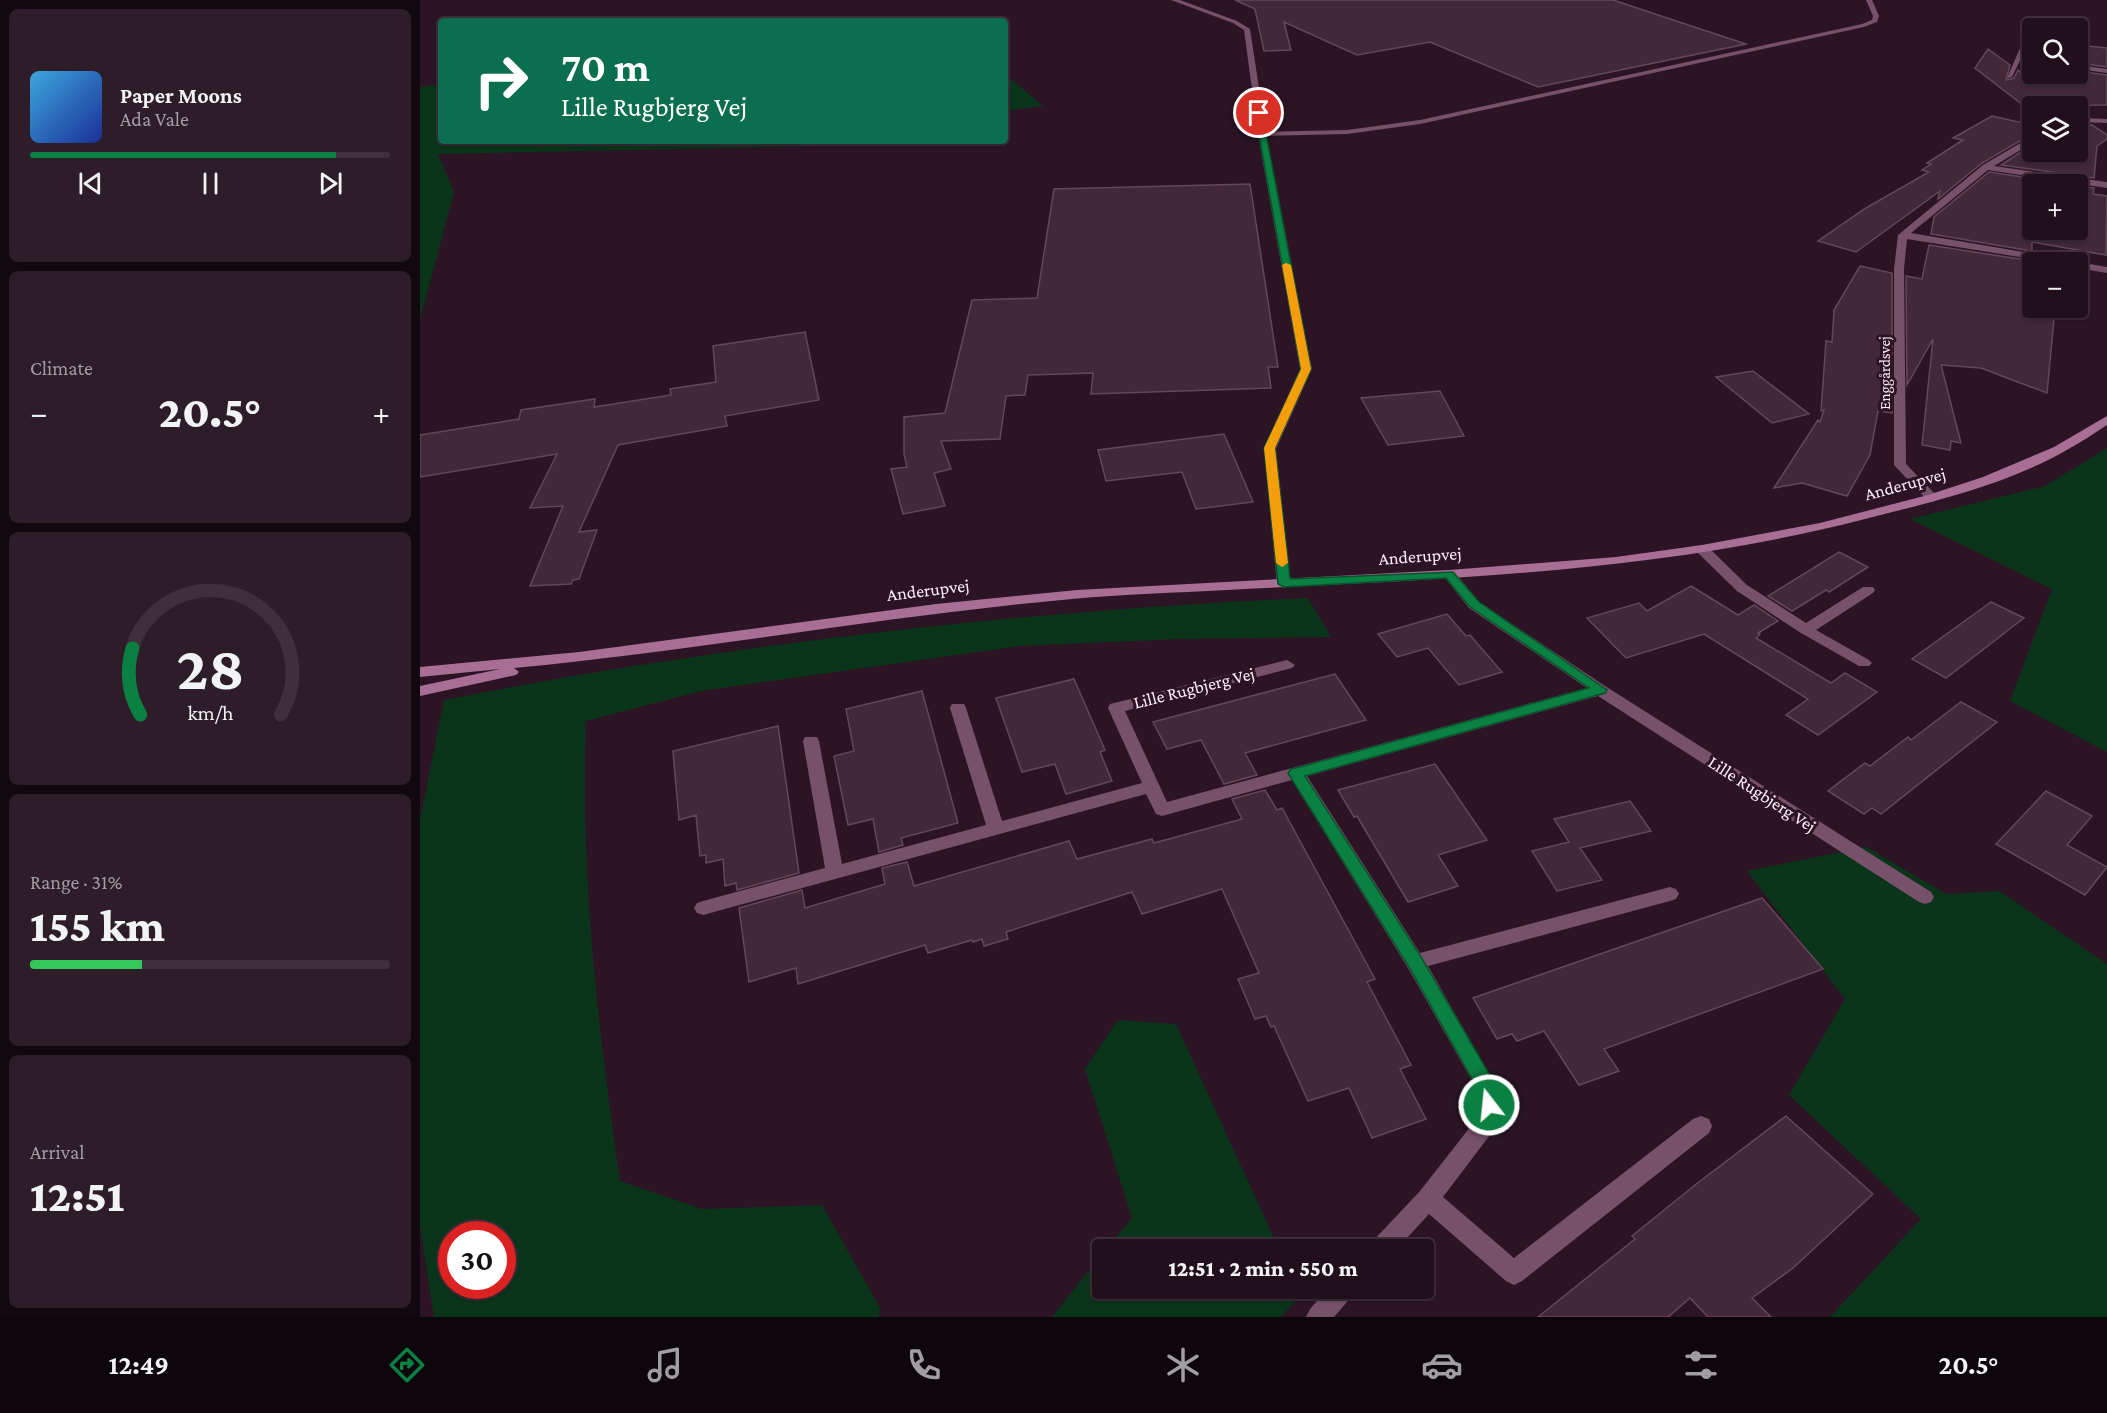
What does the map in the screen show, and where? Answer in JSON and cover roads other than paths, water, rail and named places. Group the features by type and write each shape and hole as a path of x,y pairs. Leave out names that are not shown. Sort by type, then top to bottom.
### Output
{"street":[{"path":"1174,0 1235,22 1247,29 1262,134 1306,369 1270,448 1284,584"},
{"path":"2088,120 2107,121"},
{"path":"1903,235 1986,167 2022,146"},
{"path":"1986,167 2107,185"},
{"path":"1903,235 2022,255"},
{"name":"Enggårdsvej","path":"1903,235 1899,269 1900,465 1933,498"},
{"path":"2088,267 2107,270"},
{"name":"Anderupvej","path":"420,672 579,657 936,608 1077,594 1449,574 1616,561 1702,549 1820,527 1933,498 1987,480 2058,450 2107,420"},
{"path":"1702,549 1742,588 1806,630 1864,663"},
{"name":"Lille Rugbjerg Vej","path":"1449,574 1474,605 1600,690 1925,897"},
{"path":"1806,630 1868,590"},
{"name":"Anderupvej","path":"420,691 579,657"},
{"name":"Lille Rugbjerg Vej","path":"1287,665 1116,708 1162,810 1600,690"},
{"path":"958,708 996,829"},
{"path":"811,741 835,872"},
{"path":"1296,773 1415,962 1488,1090 1489,1120 1428,1199 1390,1239"},
{"path":"703,908 1151,787"},
{"path":"1415,962 1670,894"},
{"path":"1428,1199 1514,1273 1701,1126"},
{"path":"1318,1317 1334,1299"}],"lane":[{"path":"1262,134 1347,132 1420,122 1864,25 1875,21 1876,16 1869,0"},
{"path":"2009,77 2022,59"},
{"path":"2088,68 2107,71"}]}
